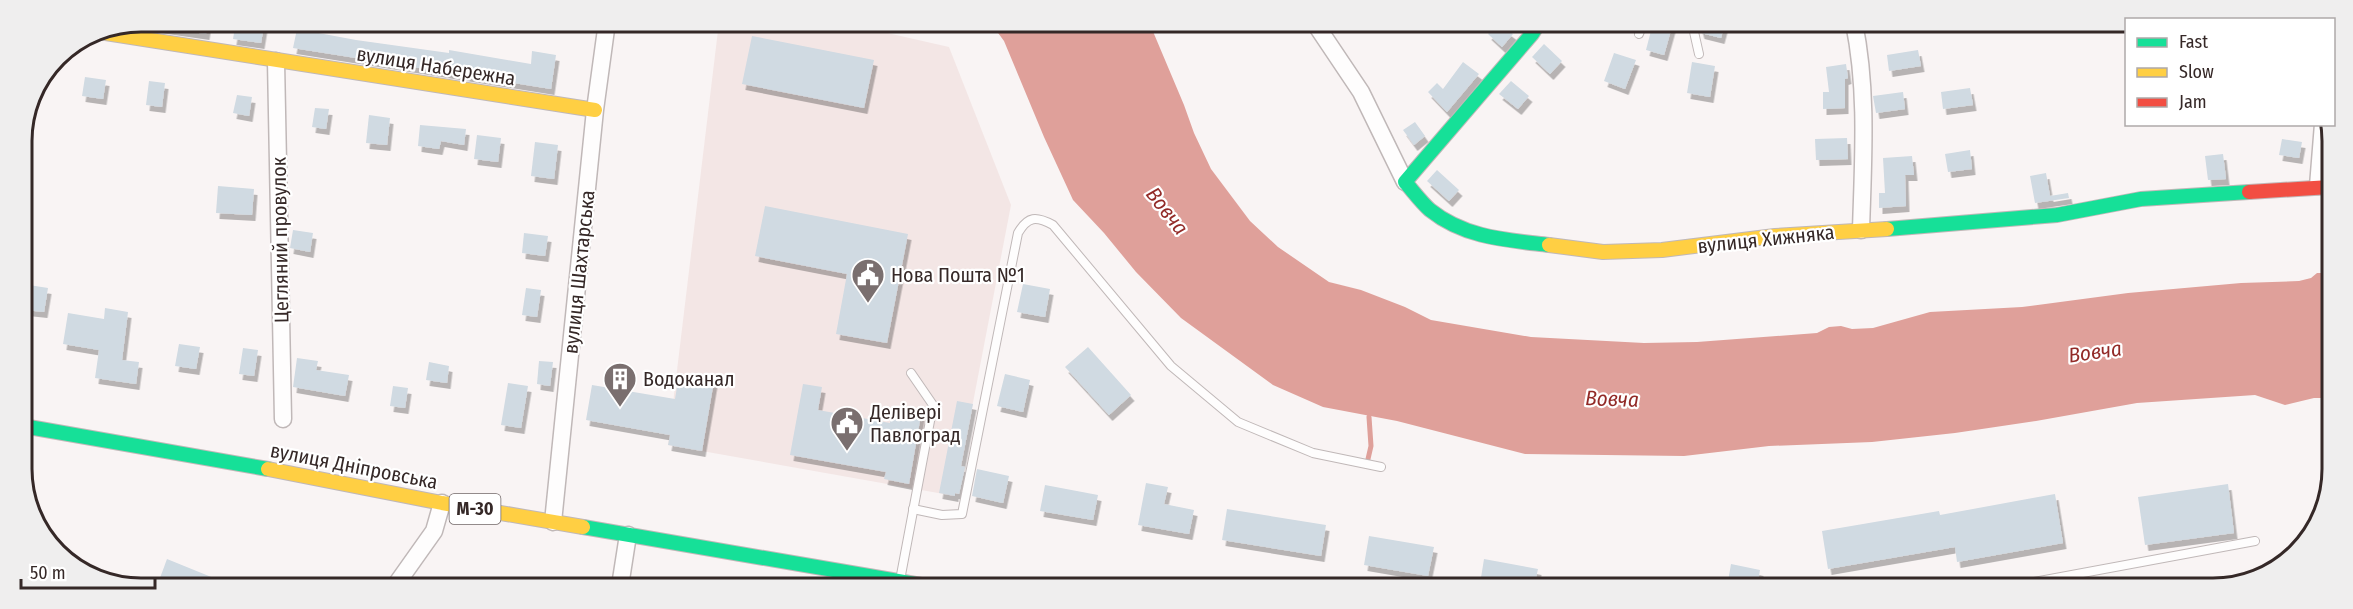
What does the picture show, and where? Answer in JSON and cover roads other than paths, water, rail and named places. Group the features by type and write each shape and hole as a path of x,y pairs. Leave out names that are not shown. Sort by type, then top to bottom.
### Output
{"main road":[{"path":"1405,182 1533,32"},
{"name":"вулиця Набережна","path":"114,34 595,110"},
{"name":"вулиця Хижняка","path":"1405,182 1437,214 1453,225 1484,237 1603,252 1662,250 1775,236 2046,216 2140,199 2322,187"},
{"name":"вулиця Дніпровська","path":"32,428 274,470 442,503 880,578"}],"street":[{"name":"вулиця Шахтарська","path":"553,522 595,110 606,32"},
{"name":"вулиця Хижняка","path":"1321,32 1361,92 1405,182"},
{"path":"1856,32 1861,56 1863,114 1861,230"},
{"name":"Цегляний провулок","path":"276,61 284,419"},
{"path":"401,578 434,531 442,503"},
{"path":"621,578 628,535"}],"lane":[{"path":"1694,32 1699,54"},
{"path":"913,509 942,515 962,514 1018,233 1024,223 1033,219 1043,220 1053,225 1171,366 1238,422 1312,453 1381,467"},
{"path":"901,578 933,405 911,373"},
{"path":"2061,577 2255,541"}],"water":[{"name":"Вовча","path":"997,32 1153,32 1211,169 1250,221 1278,247 1329,282 1361,290 1431,320 1531,337 1644,343 1697,342 1817,333 1829,327 1841,326 1852,329 1873,328 1930,312 2022,307 2128,293 2241,283 2299,281 2322,273 2322,398 2285,405 2255,395 2137,403 1955,433 1872,442 1769,446 1684,456 1525,454 1397,421 1323,407 1273,385 1181,318 1136,272 1073,200 1004,41"}],"waterway":[{"path":"1368,459 1371,446 1369,417"}],"place":[{"name":"Нова Пошта №1","path":"868,304"},
{"name":"Водоканал","path":"620,408"},
{"name":"Делівері Павлоград","path":"847,452"}]}
